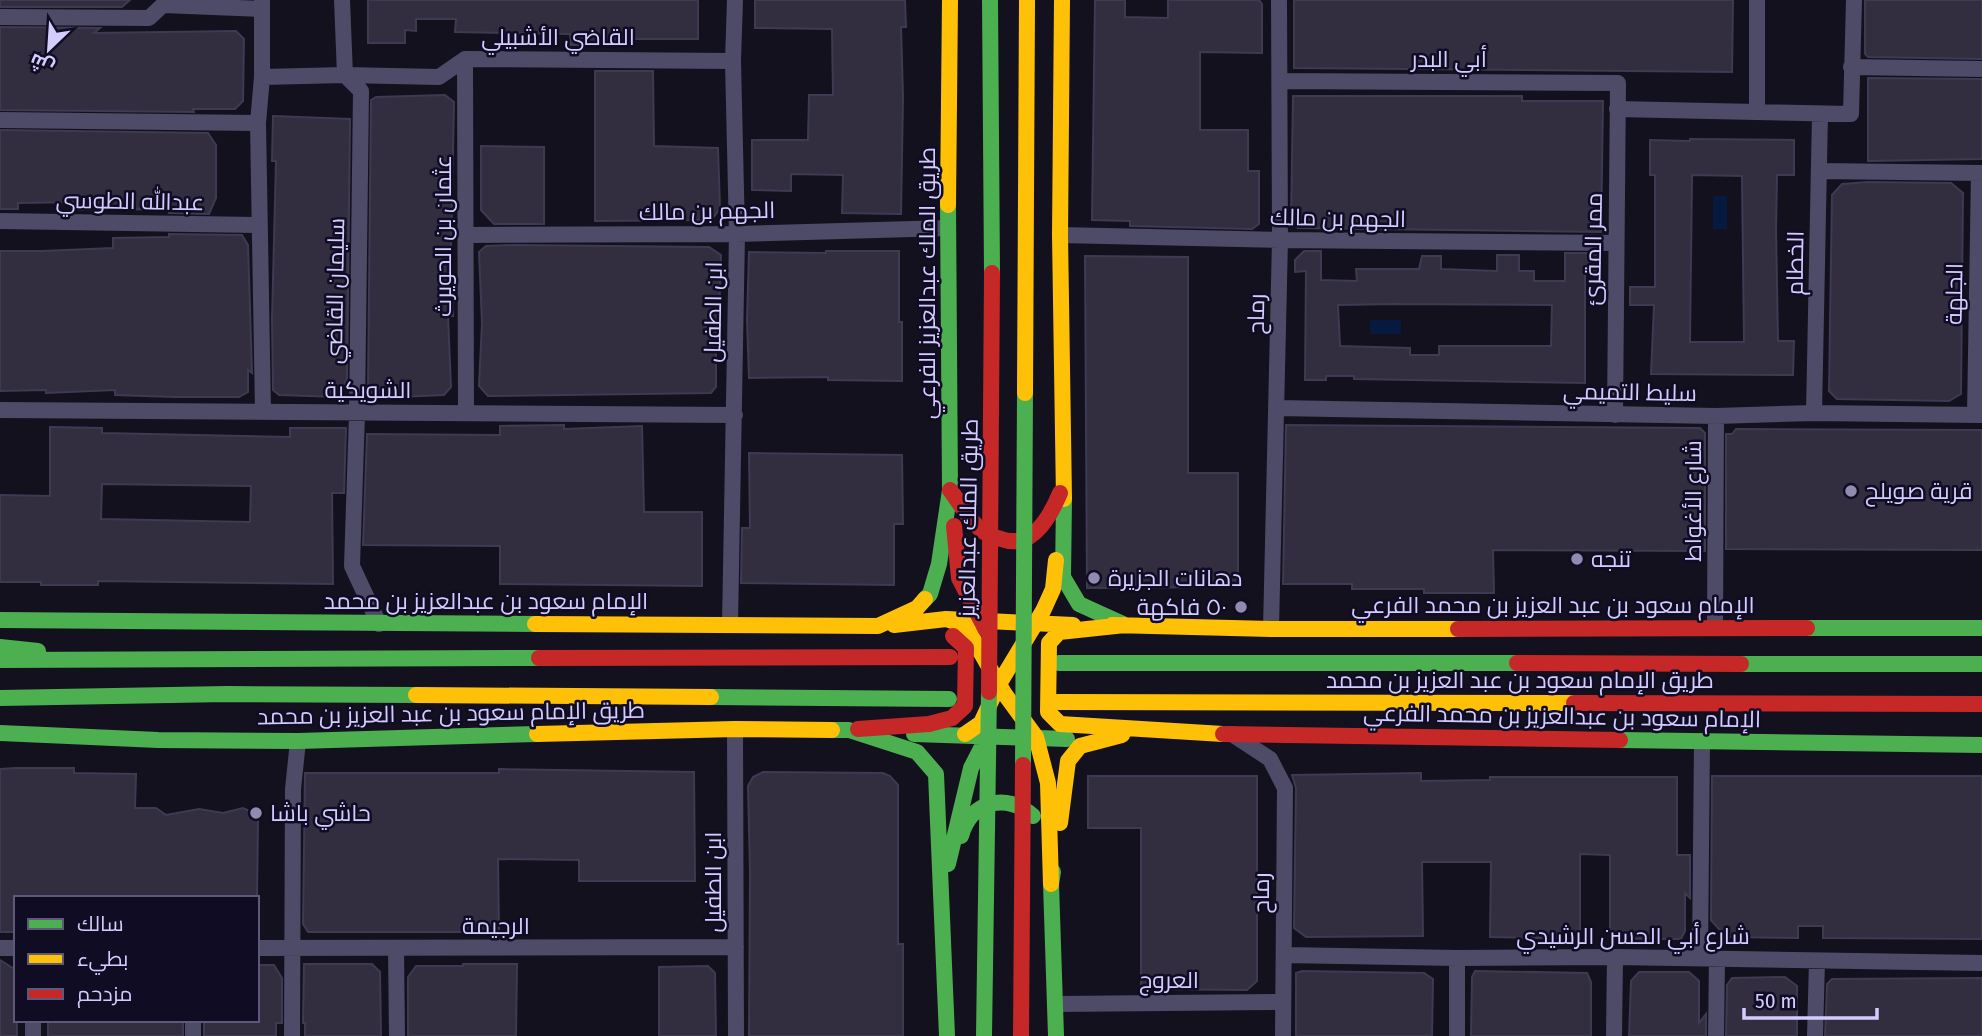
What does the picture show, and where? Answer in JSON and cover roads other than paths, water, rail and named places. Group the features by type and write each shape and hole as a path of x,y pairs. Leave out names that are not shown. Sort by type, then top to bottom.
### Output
{"street":[{"path":"149,0 149,18"},
{"name":"سليمان القاضي","path":"342,0 345,75 361,92 352,566 379,624"},
{"name":"ابن الطفيل","path":"730,625 737,234 733,61 735,0"},
{"name":"طريق الملك عبدالعزيز الفرعي","path":"939,564 950,490 950,0"},
{"name":"طريق الملك عبدالعزيز","path":"984,1036 993,362 990,0"},
{"path":"1021,1036 1027,0"},
{"path":"1062,0 1060,235 1063,578 1079,604 1125,625"},
{"name":"رماح","path":"1270,629 1280,240 1279,0"},
{"path":"1757,0 1757,112"},
{"path":"1617,109 1851,114 1854,0"},
{"path":"0,17 149,18 163,5 262,5 262,77 258,123 262,411"},
{"name":"القاضي الأشبيلي","path":"262,77 439,77 465,59 733,61"},
{"name":"عثمان بن الحويرث","path":"465,59 466,412"},
{"path":"1851,67 1982,69"},
{"name":"أبي البدر","path":"1281,80 1618,83"},
{"name":"ممر المقرئ","path":"1615,415 1618,83"},
{"name":"الخطام","path":"1814,413 1821,114"},
{"path":"0,120 258,123"},
{"path":"1819,171 1981,173"},
{"name":"الجلهة","path":"1979,415 1981,173"},
{"name":"عبدالله الطوسي","path":"0,221 259,226"},
{"name":"الجهم بن مالك","path":"466,235 737,234 948,228"},
{"name":"الجهم بن مالك","path":"1060,235 1616,243"},
{"name":"سليط التميمي","path":"1277,408 1615,415 1979,415"},
{"name":"الشويكية","path":"0,410 735,415"},
{"name":"شارع الأغواط","path":"1715,628 1716,416"},
{"path":"950,490 982,532 1005,543 1024,541 1051,515 1064,482"},
{"path":"965,734 981,723 1053,589 1064,482"},
{"path":"950,490 959,578 983,621 1003,685 1047,730 1067,738"},
{"name":"الإمام سعود بن عبدالعزيز بن محمد","path":"0,620 878,626 917,608 930,594 939,564"},
{"path":"878,626 946,619 1057,625 1125,625"},
{"path":"946,619 968,630 1036,737 1048,783 1056,1036"},
{"path":"947,1036 942,890 962,797 971,768 988,735 1003,685 1035,645 1057,625"},
{"path":"1125,625 1059,632 1049,643 1048,712 1060,724 1141,730"},
{"name":"الإمام سعود بن عبد العزيز بن محمد الفرعي","path":"1125,625 1270,629 1982,628"},
{"path":"849,730 929,724 952,718 965,706 966,648 958,639 947,632 878,626"},
{"path":"0,648 141,661"},
{"path":"0,660 950,657"},
{"name":"طريق الإمام سعود بن عبد العزيز بن محمد","path":"1059,663 1982,664"},
{"path":"0,698 227,694 949,699"},
{"name":"طريق الإمام سعود بن عبد العزيز بن محمد","path":"1058,702 1982,704"},
{"name":"ابن الطفيل","path":"735,729 736,1036"},
{"name":"طريق الإمام سعود بن عبد العزيز بن محمد","path":"0,733 158,740 298,741 735,729 849,730 917,752 936,774 942,890"},
{"path":"849,730 945,736 965,734 1067,738 1141,730"},
{"path":"1051,884 1068,761 1080,746 1141,730"},
{"name":"الإمام سعود بن عبدالعزيز بن محمد الفرعي","path":"1141,730 1231,734 1982,745"},
{"name":"رماح","path":"1231,734 1270,759 1285,788 1283,1036"},
{"path":"292,1036 293,789 298,741"},
{"path":"1700,958 1702,741"},
{"path":"942,890 967,817 984,807 1006,802 1028,810 1041,823 1051,884"},
{"name":"الرجيمة","path":"259,948 736,947"},
{"path":"396,949 397,1036"},
{"name":"شارع أبي الحسن الرشيدي","path":"1284,955 1982,963"},
{"path":"1615,957 1615,1036"},
{"path":"1457,958 1457,1036"},
{"path":"1716,1036 1717,959"},
{"path":"1815,1036 1817,961"},
{"name":"العروج","path":"1056,1004 1283,1002"}],"water":[{"path":"1713,196 1727,196 1727,229 1713,229"},
{"path":"1370,320 1401,320 1401,334 1370,334"}],"place":[{"name":"قرية صويلح","path":"1851,491"},
{"name":"تنجه","path":"1577,559"},
{"name":"دهانات الجزيرة","path":"1094,578"},
{"name":"٥٠ فاكهة","path":"1241,607"},
{"name":"حاشي باشا","path":"256,813"}]}
